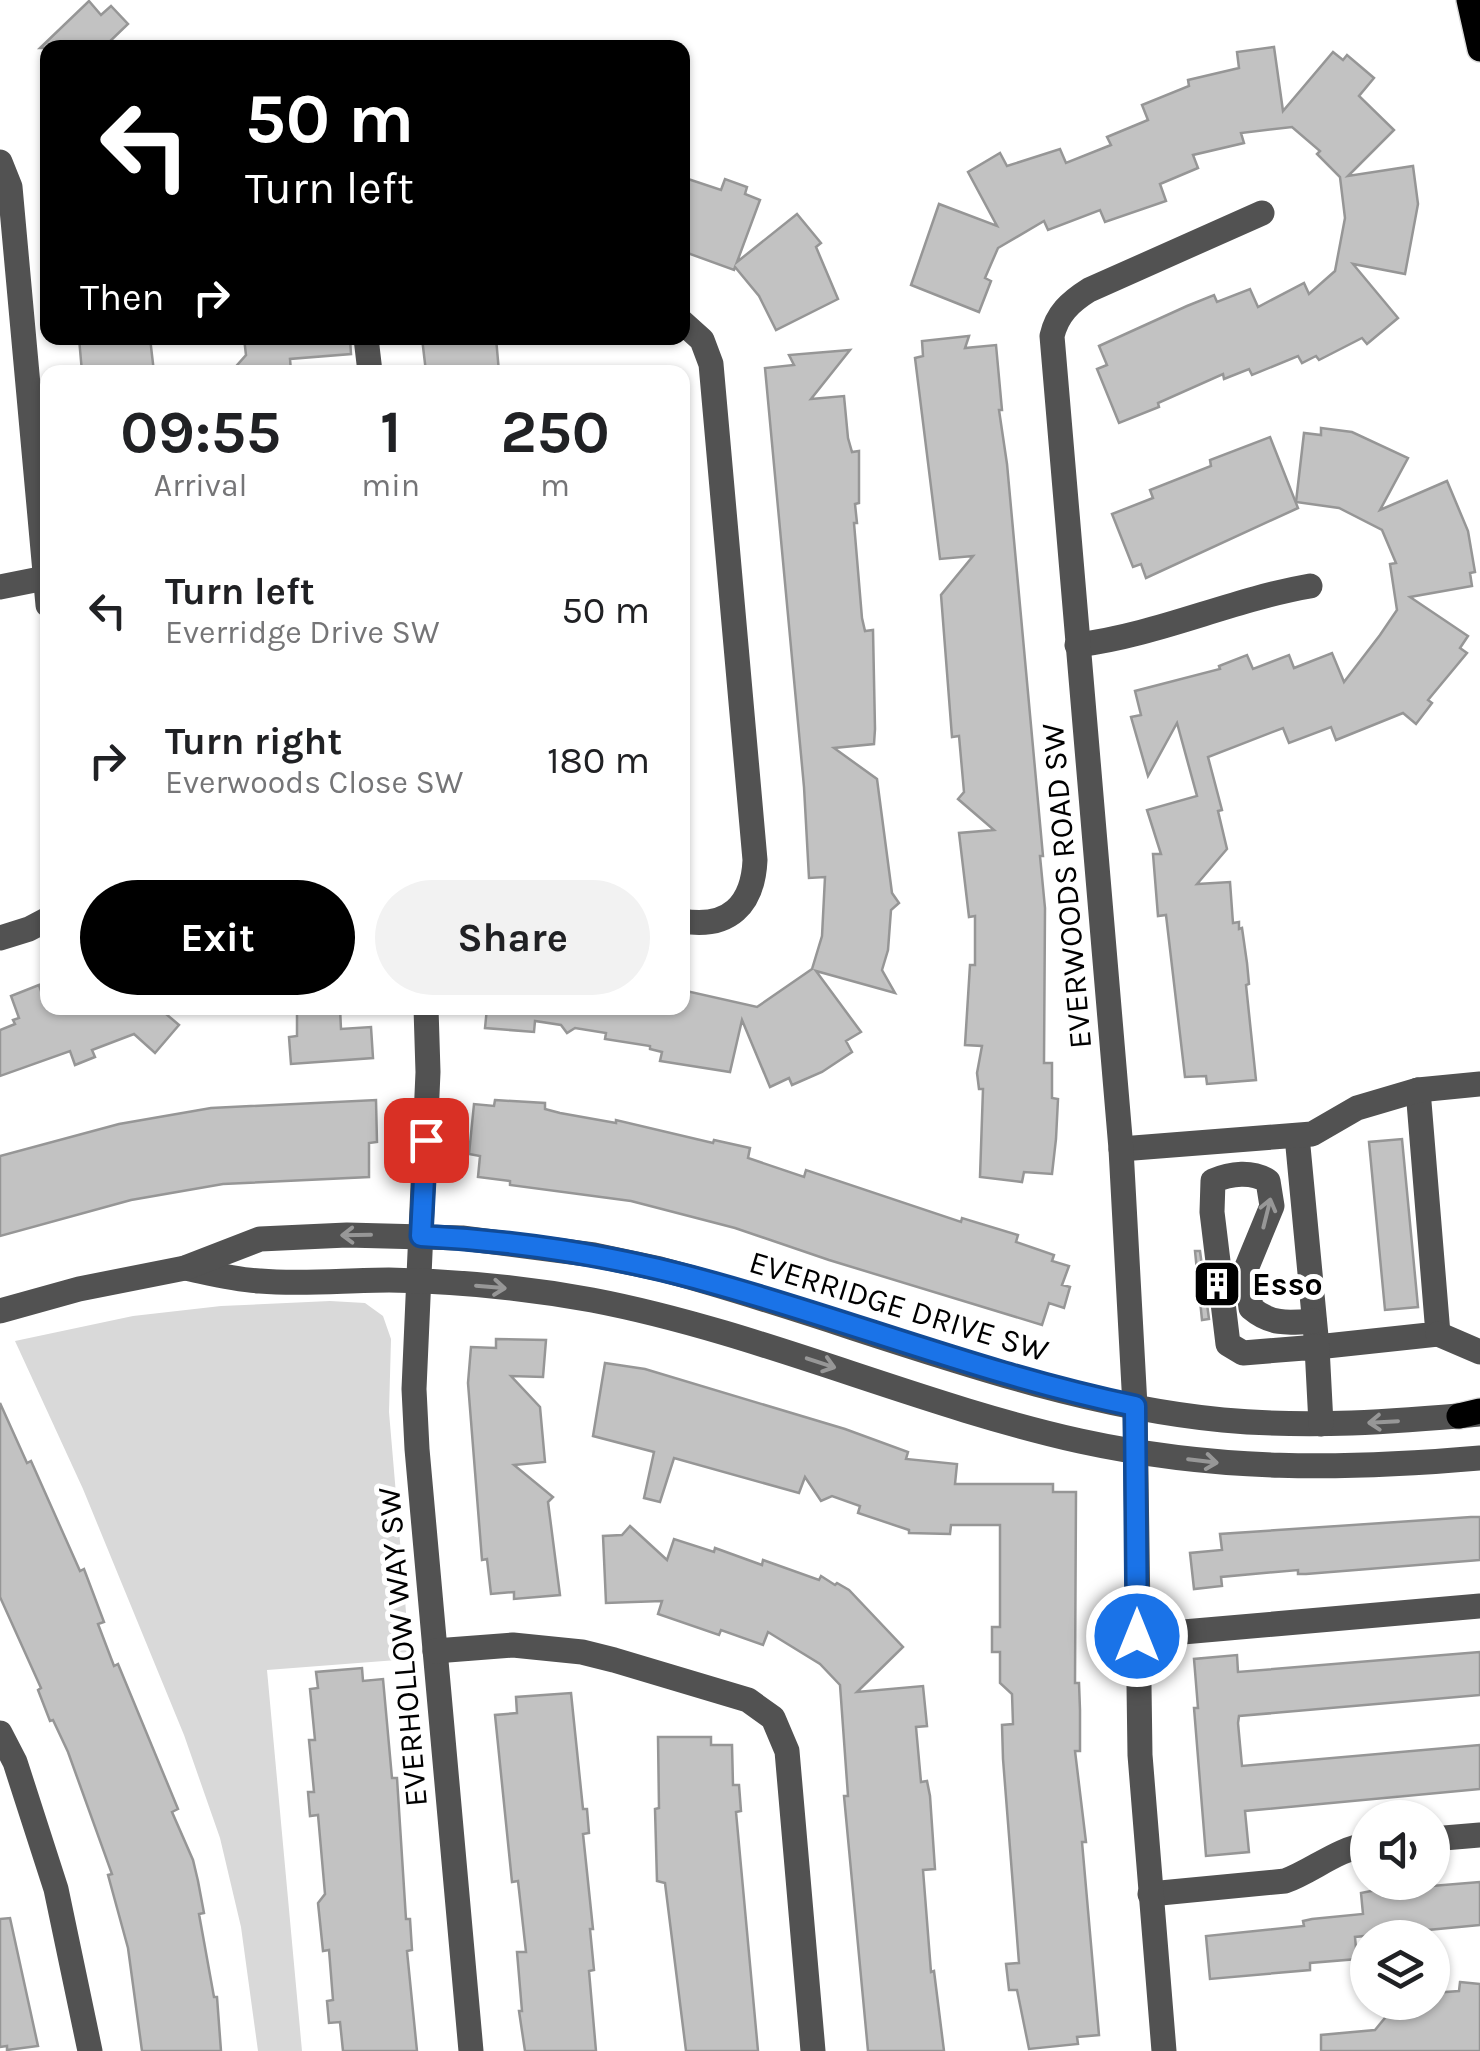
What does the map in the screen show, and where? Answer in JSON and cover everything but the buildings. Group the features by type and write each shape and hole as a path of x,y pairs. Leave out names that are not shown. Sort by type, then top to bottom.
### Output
{"main road":[{"path":"1469,0 1480,49"}],"street":[{"path":"0,162 10,187 40,522"},
{"name":"EVERWOODS ROAD SW","path":"1136,1452 1121,1149 1052,336 1058,317 1074,299 1089,290 1262,214"},
{"path":"690,329 702,340 711,364 755,860 750,891 742,904 719,920 690,923"},
{"path":"0,587 40,579"},
{"path":"1077,646 1151,632 1223,606 1310,586"},
{"path":"0,938 40,923"},
{"name":"EVERHOLLOW WAY SW","path":"426,1015 428,1072 414,1389 470,2051"},
{"path":"1121,1149 1312,1134 1357,1108 1418,1090 1480,1084"},
{"path":"1418,1090 1438,1334"},
{"path":"1297,1136 1321,1424"},
{"path":"1314,1321 1284,1323 1265,1319 1251,1308 1246,1269 1272,1206 1268,1181 1256,1174 1223,1176 1213,1181 1212,1212 1228,1344 1242,1353 1438,1334 1480,1352"},
{"name":"EVERRIDGE DRIVE SW","path":"0,1311 79,1289 185,1268 260,1240 347,1235 462,1238 594,1255 707,1281 1040,1384 1135,1406 1220,1420 1321,1424 1473,1413"},
{"name":"EVERRIDGE DRIVE SW","path":"185,1268 259,1282 418,1280 592,1300 661,1314 764,1344 1028,1428 1136,1452 1308,1468 1371,1468 1480,1458"},
{"path":"764,1344 778,1303"},
{"path":"1136,1452 1140,1756 1164,2051"},
{"path":"1137,1636 1480,1606"},
{"path":"435,1651 513,1645 582,1652 748,1700 774,1718 787,1751 813,2051"},
{"path":"0,1733 15,1762 56,1888 90,2051"},
{"path":"1450,1838 1480,1835"},
{"path":"1150,1894 1285,1881 1350,1850"}],"shaded area":[{"path":"365,1303 383,1316 391,1339 389,1412 410,1659 267,1670 302,2051 258,2051 241,1927 220,1838 184,1735 83,1489 15,1341 133,1316 221,1306"}],"place":[{"name":"Esso","path":"1217,1284"}],"route":[{"path":"426,1140 421,1236 522,1245 660,1269 1059,1389 1135,1406 1137,1636"}]}
